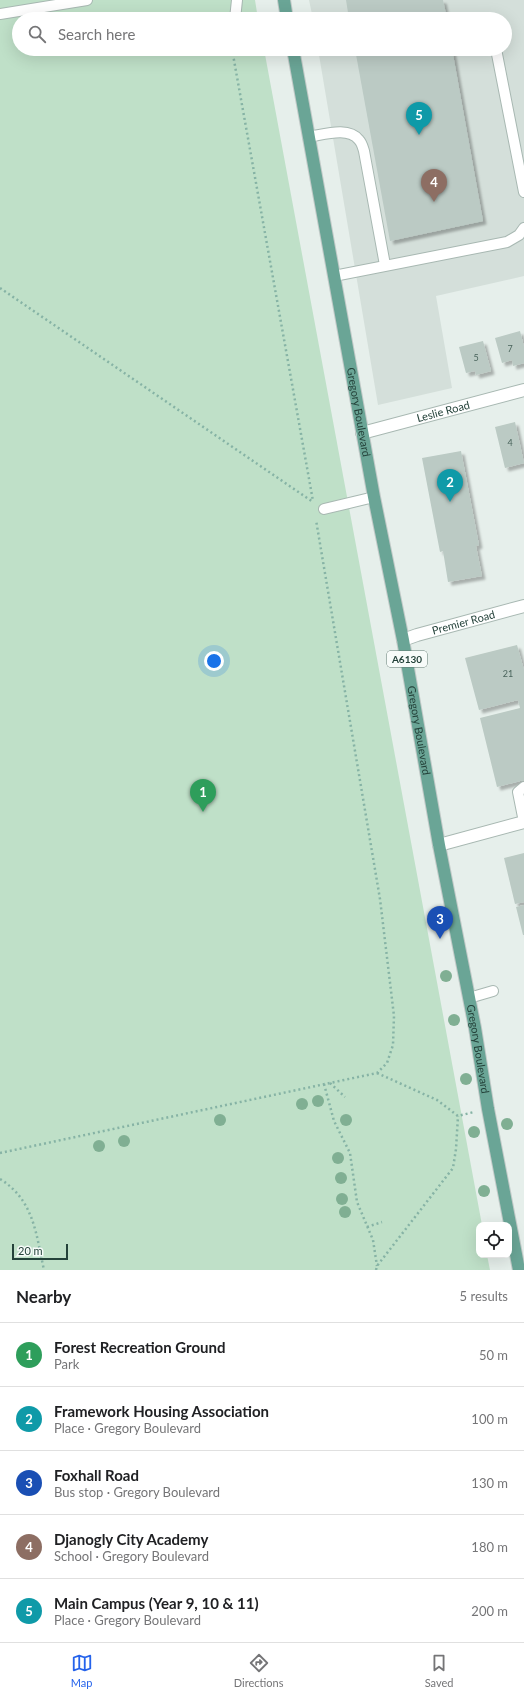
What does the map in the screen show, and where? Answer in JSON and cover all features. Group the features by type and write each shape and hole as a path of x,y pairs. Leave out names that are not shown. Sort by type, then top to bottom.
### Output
{"main road":[{"path":"284,0 286,12"},
{"name":"Gregory Boulevard","path":"293,56 374,497 403,640 488,1109 521,1267"}],"street":[{"name":"Leslie Road","path":"362,433 524,390"},
{"name":"Premier Road","path":"403,640 524,606"},
{"path":"439,845 524,822"}],"lane":[{"path":"12,12 87,0"},
{"path":"236,12 237,0"},
{"path":"0,14 12,12"},
{"path":"497,56 524,192"},
{"path":"308,137 339,132 348,133 359,140 364,151 385,265"},
{"path":"334,276 507,242 519,235 524,228"},
{"path":"319,509 374,497"},
{"path":"524,787 518,792 524,822"},
{"path":"469,998 493,991"}],"path":[{"path":"233,56 313,501 319,509"},
{"path":"0,288 313,501 319,509"},
{"path":"0,1153 377,1073 387,1063 393,1045 394,1016 380,898 316,517"},
{"path":"377,1073 437,1100 458,1116 453,1168 377,1266"},
{"path":"330,1083 345,1097"},
{"path":"324,1084 334,1121 350,1152 357,1202 373,1240 377,1266 376,1270"},
{"path":"0,1179 17,1193 28,1208 35,1229 44,1270"},
{"path":"367,1228 382,1222"}],"shaded area":[{"path":"309,0 524,0 524,276 436,296 452,388 378,405 319,56 512,56 512,12 312,12"}],"green space":[{"path":"0,0 255,0 257,12 12,12 12,56 265,56 481,1222 476,1222 476,1258 488,1258 490,1270 0,1270"}],"building":[{"path":"346,0 443,0 446,12 348,12"},
{"path":"356,56 453,56 483,221 390,241"},
{"path":"520,331 524,347 524,363 513,366 512,360 502,363 495,338"},
{"path":"483,341 491,371 476,375 475,371 466,373 459,347"},
{"path":"515,422 524,463 505,468 495,427"},
{"path":"461,451 479,545 476,546 482,576 448,582 443,551 440,552 422,458"},
{"path":"517,645 524,670 524,780 497,787 480,718 520,708 518,700 479,710 465,658"},
{"path":"524,853 524,902 515,904 504,858"},
{"path":"524,905 524,935 523,935 516,907"}],"place":[{"name":"Main Campus (Year 9, 10 & 11)","path":"419,135"},
{"name":"Djanogly City Academy","path":"434,202"},
{"name":"Framework Housing Association","path":"450,502"},
{"name":"Forest Recreation Ground","path":"203,812"},
{"name":"Foxhall Road","path":"440,939"}]}
